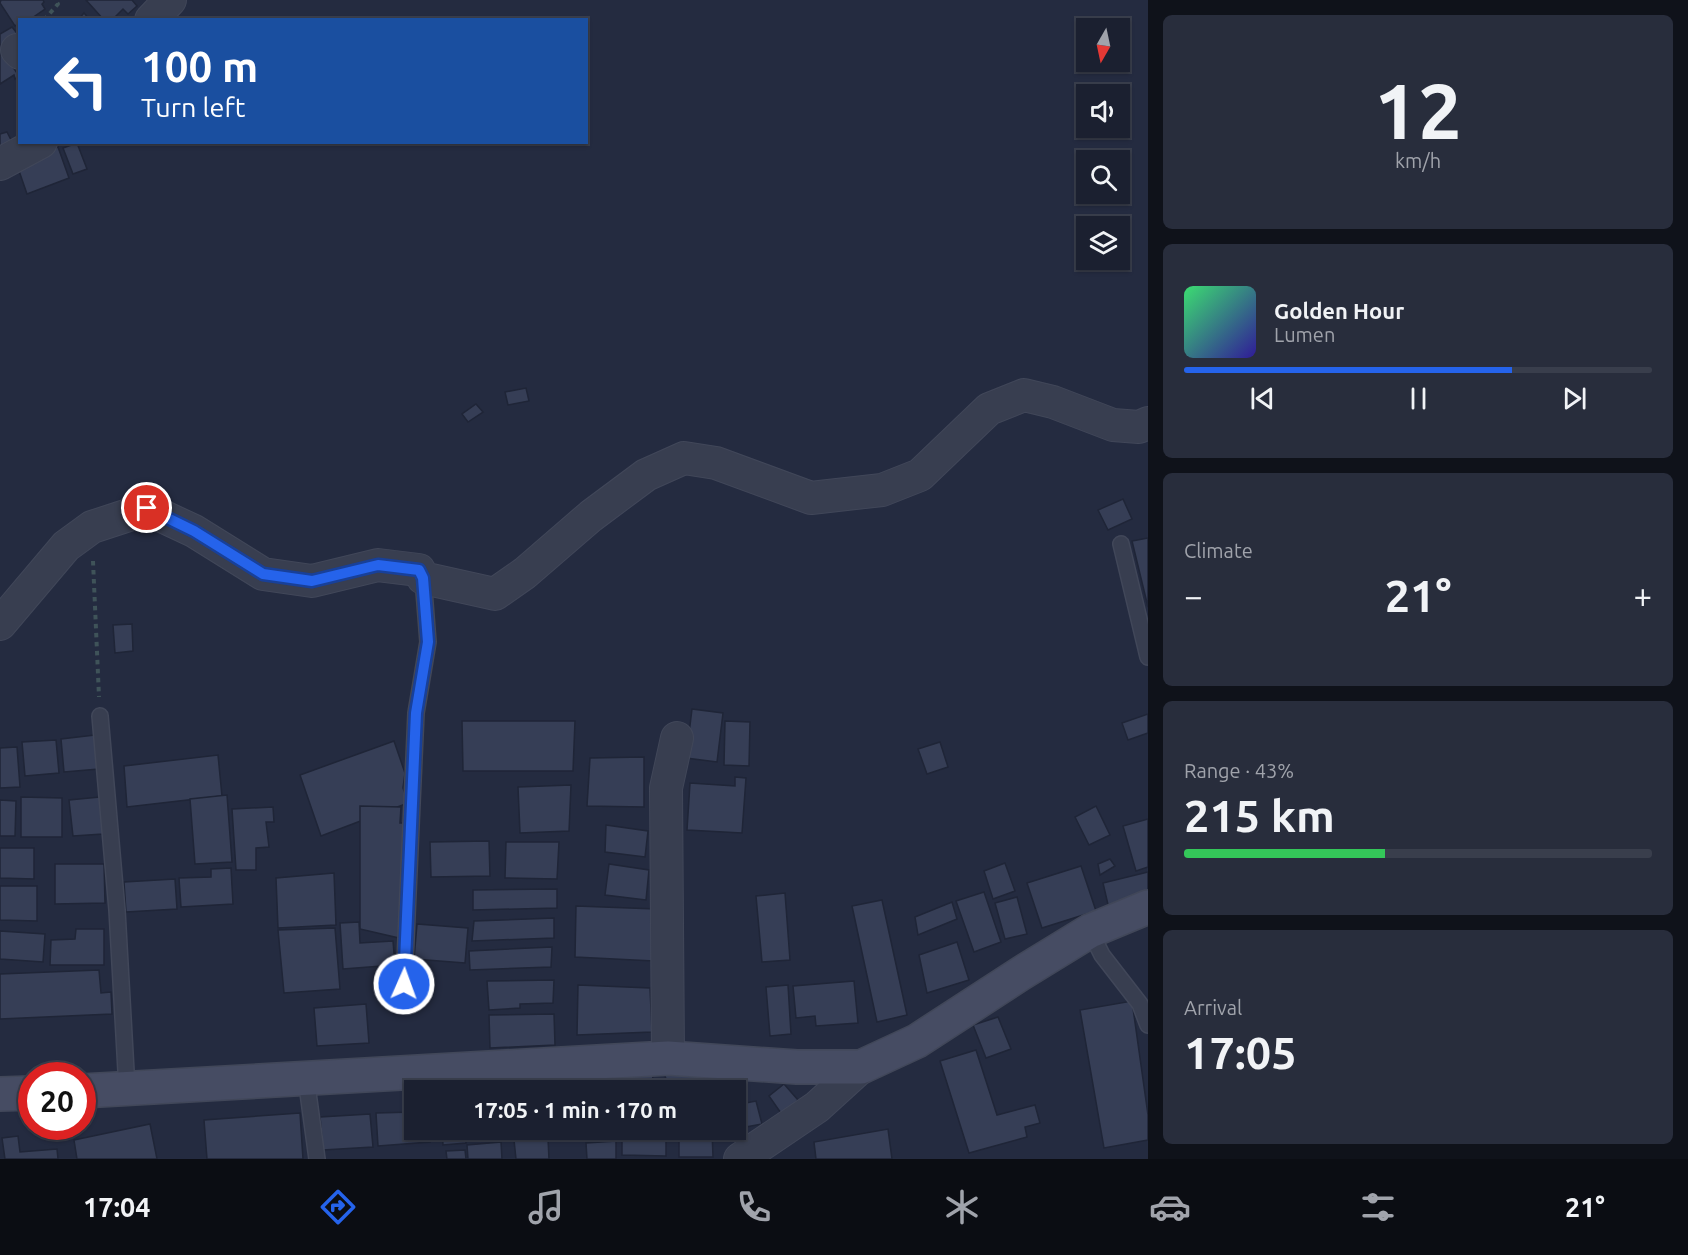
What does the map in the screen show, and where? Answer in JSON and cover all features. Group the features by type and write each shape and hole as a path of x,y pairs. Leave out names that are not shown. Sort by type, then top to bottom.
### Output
{"street":[{"path":"153,18 170,0"},
{"path":"0,164 37,144"},
{"path":"0,624 66,546 92,527 147,508 194,531 263,574 312,581 378,565 419,570 423,578 495,594 525,573 591,516 646,475 684,458 716,463 811,498 882,490 920,475 989,409 1024,395 1053,402 1113,425 1138,427 1148,423"},
{"path":"668,1058 666,788 677,738"},
{"path":"740,1159 817,1107 861,1067 917,1041 1090,931 1148,907"},
{"path":"96,1090 668,1058 797,1066 861,1067"},
{"path":"0,1094 18,1093"}],"lane":[{"path":"1121,544 1148,657"},
{"path":"404,984 416,713 428,642 423,578"},
{"path":"100,716 117,909 126,1089"},
{"path":"1090,931 1102,955 1140,1004 1148,1025"},
{"path":"306,1078 317,1159"}],"path":[{"path":"46,18 58,4 55,0"},
{"path":"92,527 100,716"}],"building":[{"path":"1,0 43,0 42,4 45,9 32,18 18,18 18,24 15,26 0,3"},
{"path":"86,0 132,0 137,6 128,14 123,9 114,18 102,18"},
{"path":"12,27 18,34 18,39 2,51 18,77 15,79 14,75 0,84 0,34"},
{"path":"7,132 14,146 0,153 0,134"},
{"path":"77,144 87,169 73,174 63,148"},
{"path":"58,147 69,178 27,194 16,162"},
{"path":"526,388 529,401 508,405 505,392"},
{"path":"476,404 483,412 468,422 462,414"},
{"path":"1123,499 1132,519 1108,530 1098,510"},
{"path":"1148,538 1148,607 1132,541"},
{"path":"132,624 133,651 115,653 113,625"},
{"path":"692,709 723,713 717,762 686,758"},
{"path":"1148,714 1148,733 1128,740 1122,723"},
{"path":"462,721 575,721 573,771 463,771"},
{"path":"725,721 750,722 749,766 724,765"},
{"path":"95,735 99,769 64,772 61,739"},
{"path":"56,740 59,773 25,776 22,742"},
{"path":"394,741 405,773 403,788 408,803 321,836 300,775"},
{"path":"940,742 948,767 927,774 918,749"},
{"path":"17,747 20,787 0,788 0,748"},
{"path":"218,755 222,796 127,807 124,766"},
{"path":"644,757 644,807 587,806 590,758"},
{"path":"735,777 746,778 742,833 687,830 690,783 735,786"},
{"path":"571,785 569,831 520,833 518,787"},
{"path":"227,795 232,862 195,864 190,799"},
{"path":"21,797 62,798 62,837 21,837"},
{"path":"100,797 103,834 73,836 69,800"},
{"path":"0,800 16,801 15,836 0,836"},
{"path":"360,806 401,807 400,823 406,823 399,938 360,929"},
{"path":"1096,806 1110,835 1089,845 1075,817"},
{"path":"273,807 274,822 266,822 269,847 256,848 256,870 236,870 232,809"},
{"path":"1148,819 1148,867 1136,871 1123,826"},
{"path":"606,825 648,831 645,857 605,852"},
{"path":"489,841 490,876 431,877 430,842"},
{"path":"506,842 559,842 557,879 505,878"},
{"path":"0,848 34,848 34,879 0,878"},
{"path":"1110,859 1115,866 1100,875 1098,864"},
{"path":"1005,863 1015,891 993,899 984,871"},
{"path":"55,864 104,864 105,903 55,904"},
{"path":"609,864 649,870 646,900 605,895"},
{"path":"1081,866 1096,911 1042,928 1027,883"},
{"path":"231,868 233,904 181,907 179,878 211,877 211,869"},
{"path":"1148,872 1148,895 1109,909 1103,883"},
{"path":"334,873 336,925 278,928 276,878"},
{"path":"175,879 177,909 126,912 124,882"},
{"path":"0,886 37,886 37,921 0,920"},
{"path":"557,889 557,908 473,910 473,890"},
{"path":"984,892 1001,942 974,952 956,901"},
{"path":"785,893 790,960 762,962 756,896"},
{"path":"1017,897 1027,934 1005,939 995,903"},
{"path":"882,900 907,1015 877,1022 852,906"},
{"path":"952,902 957,919 918,935 915,917"},
{"path":"576,906 656,909 654,961 575,957"},
{"path":"554,918 554,938 472,941 474,921"},
{"path":"359,922 360,943 393,941 395,965 343,969 340,923"},
{"path":"417,924 468,928 465,963 414,959"},
{"path":"335,928 340,989 284,993 278,930"},
{"path":"76,929 104,929 104,965 50,965 51,940 75,939"},
{"path":"0,931 45,934 43,962 0,959"},
{"path":"957,942 969,980 927,993 919,955"},
{"path":"552,947 551,967 470,970 469,951"},
{"path":"99,970 101,993 111,992 112,1014 0,1019 0,974"},
{"path":"554,980 553,1003 520,1004 520,1008 489,1010 487,981"},
{"path":"854,981 858,1023 816,1026 815,1016 796,1018 793,986"},
{"path":"578,985 650,988 652,1032 577,1035"},
{"path":"788,985 791,1034 770,1036 766,987"},
{"path":"1132,1001 1148,1115 1148,1140 1104,1148 1080,1010"},
{"path":"366,1004 369,1043 317,1046 314,1008"},
{"path":"554,1014 555,1045 490,1048 489,1015"},
{"path":"998,1017 1011,1049 986,1058 973,1025"},
{"path":"976,1050 997,1115 1035,1105 1040,1123 1025,1127 1027,1137 969,1153 940,1061"},
{"path":"653,1073 653,1080 625,1080 625,1076"},
{"path":"697,1073 696,1080 666,1080 665,1075"},
{"path":"784,1084 798,1100 783,1116 769,1096"},
{"path":"756,1101 762,1124 746,1127 746,1103"},
{"path":"404,1112 404,1140 430,1140 430,1142 378,1146 376,1113"},
{"path":"300,1113 303,1159 207,1159 204,1120"},
{"path":"370,1114 373,1147 323,1150 320,1117"},
{"path":"150,1124 157,1159 77,1159 74,1140 96,1140 96,1135"},
{"path":"888,1129 892,1159 816,1159 814,1142"},
{"path":"18,1136 20,1152 57,1149 58,1159 5,1159 2,1138"},
{"path":"443,1140 466,1140 466,1143 443,1145"},
{"path":"514,1140 548,1140 549,1159 516,1159"},
{"path":"622,1140 666,1140 666,1156 622,1155"},
{"path":"679,1140 712,1140 713,1157 679,1157"},
{"path":"616,1141 616,1159 587,1159 586,1143"},
{"path":"501,1142 502,1159 468,1159 467,1145"},
{"path":"465,1150 466,1159 447,1159 446,1151"}],"route":[{"path":"147,508 194,531 263,574 312,581 378,565 419,570 423,578 428,642 416,713 404,984"}]}
